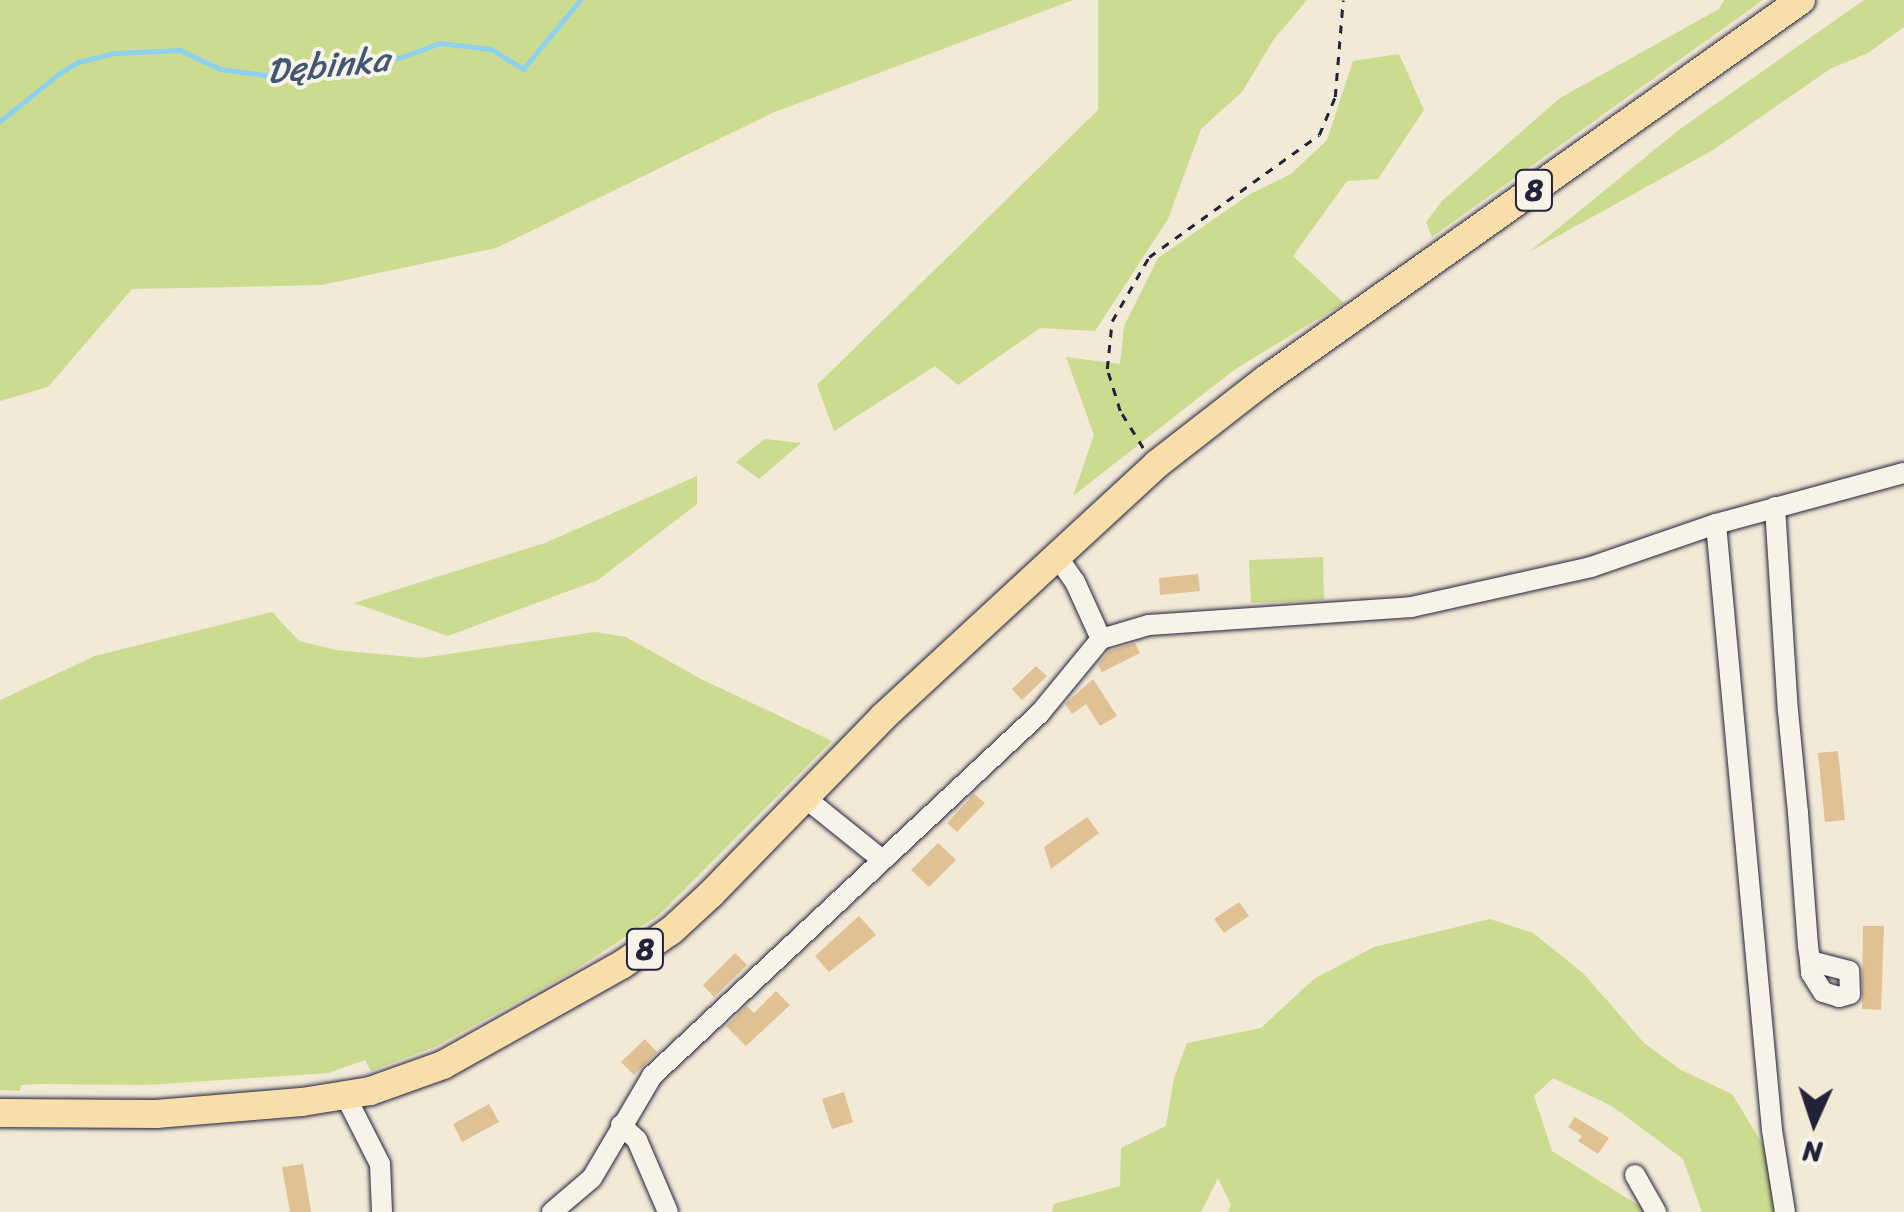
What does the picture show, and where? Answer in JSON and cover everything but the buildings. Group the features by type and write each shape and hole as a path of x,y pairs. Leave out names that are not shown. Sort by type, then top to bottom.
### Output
{"highway":[{"name":"8","path":"0,1113 156,1114 346,1096 444,1066 623,964 672,930 711,894 804,796 1157,464 1252,390 1802,0"}],"street":[{"path":"552,1212 592,1178 652,1076 880,858 1040,713 1101,638 1149,626 1411,607 1591,566 1716,524 1904,473"},
{"path":"1775,508 1810,961"},
{"path":"1716,524 1770,1111 1784,1212"},
{"path":"1056,555 1075,582 1101,638"},
{"path":"804,796 880,858"},
{"path":"346,1096 380,1164 382,1212"},
{"path":"621,1125 637,1140 668,1212"},
{"path":"1635,1174 1656,1212"}],"path":[{"path":"1157,464 1131,433 1120,410 1108,369 1112,321 1150,258 1319,135 1335,96 1344,0"}],"green space":[{"path":"0,0 1073,0 772,113 496,248 322,285 132,289 48,387 0,401"},
{"path":"1098,0 1307,0 1274,39 1242,92 1201,129 1168,219 1095,331 1040,328 958,385 935,366 834,431 817,385 1098,110"},
{"path":"1724,0 1763,0 1432,237 1426,222 1443,200 1560,98 1719,9"},
{"path":"1864,0 1904,0 1904,27 1868,53 1830,69 1713,150 1529,252 1680,129"},
{"path":"1399,54 1424,110 1378,179 1347,181 1293,256 1344,303 1234,370 1073,496 1094,435 1066,357 1120,364 1124,326 1158,258 1250,194 1291,174 1327,140 1353,61"},
{"path":"765,439 801,443 759,479 736,462"},
{"path":"697,476 697,504 598,580 448,636 354,603 545,543"},
{"path":"1323,557 1324,600 1251,603 1249,560"},
{"path":"272,612 299,641 336,650 422,658 595,632 626,637 699,678 832,741 659,915 570,973 435,1047 371,1071 365,1060 328,1073 146,1085 21,1085 20,1091 0,1090 0,700 95,656"},
{"path":"1490,919 1533,933 1584,974 1644,1043 1681,1070 1732,1094 1763,1145 1778,1212 1702,1212 1683,1159 1612,1106 1553,1078 1534,1096 1552,1151 1649,1212 1228,1212 1231,1205 1218,1178 1201,1212 1052,1212 1054,1204 1120,1186 1121,1148 1166,1126 1174,1078 1187,1043 1261,1028 1314,979 1374,947"}],"waterway":[{"name":"Dębinka","path":"0,121 61,72 78,62 115,53 180,50 220,69 265,75 295,64 324,70 402,57 440,43 491,49 523,69 580,0"}]}
